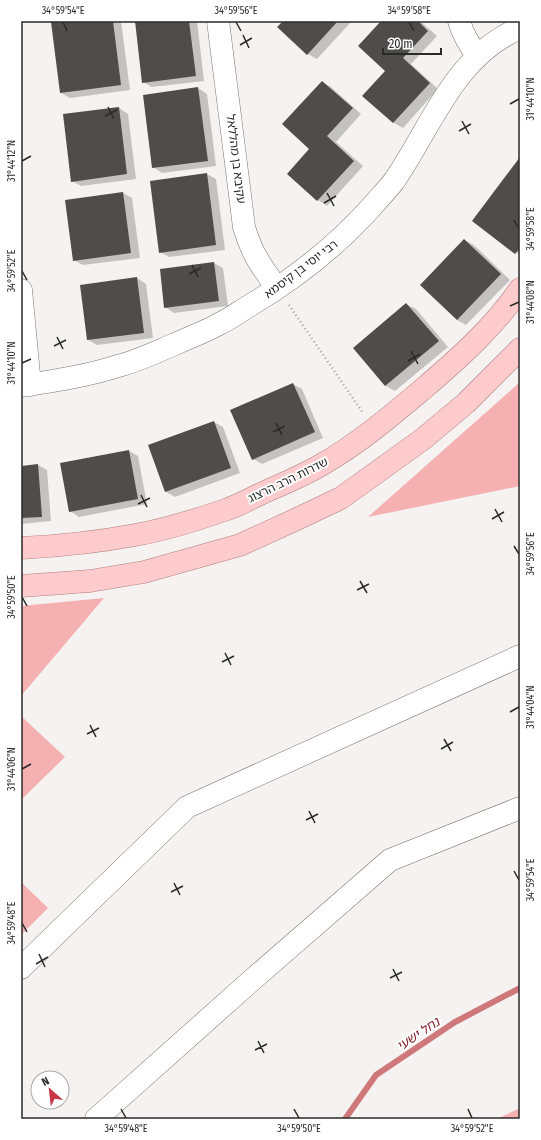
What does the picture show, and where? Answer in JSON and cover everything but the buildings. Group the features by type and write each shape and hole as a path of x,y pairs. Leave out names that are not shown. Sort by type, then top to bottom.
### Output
{"main road":[{"name":"שדרות הרב הרצוג","path":"21,548 86,543 136,535 227,509 322,465 373,429 440,375 484,333 520,289"},
{"path":"21,586 90,581 144,572 240,545 297,519 340,498 423,439 466,403 520,349"}],"street":[{"name":"עקיבא בן מהללאל","path":"218,21 244,227 249,244 257,261 277,288"},
{"path":"459,21 462,33 469,46 478,56"},
{"name":"רבי יוסי בן קיסמא","path":"26,386 118,366 146,356 220,324 277,288 327,252 361,219 393,182 436,110 458,78 490,45 506,34 520,28"},
{"path":"21,290 26,386"},
{"path":"21,968 187,807 520,656"},
{"path":"96,1119 390,860 520,808"}],"path":[{"path":"277,288 373,429"}],"shaded area":[{"path":"520,382 520,486 368,517"},
{"path":"104,598 21,696 21,606"},
{"path":"21,716 65,757 21,800"},
{"path":"21,882 48,908 21,935"},
{"path":"520,1108 520,1119 497,1119"}],"waterway":[{"name":"נחל ישעי","path":"345,1119 376,1075 455,1022 520,988"}]}
